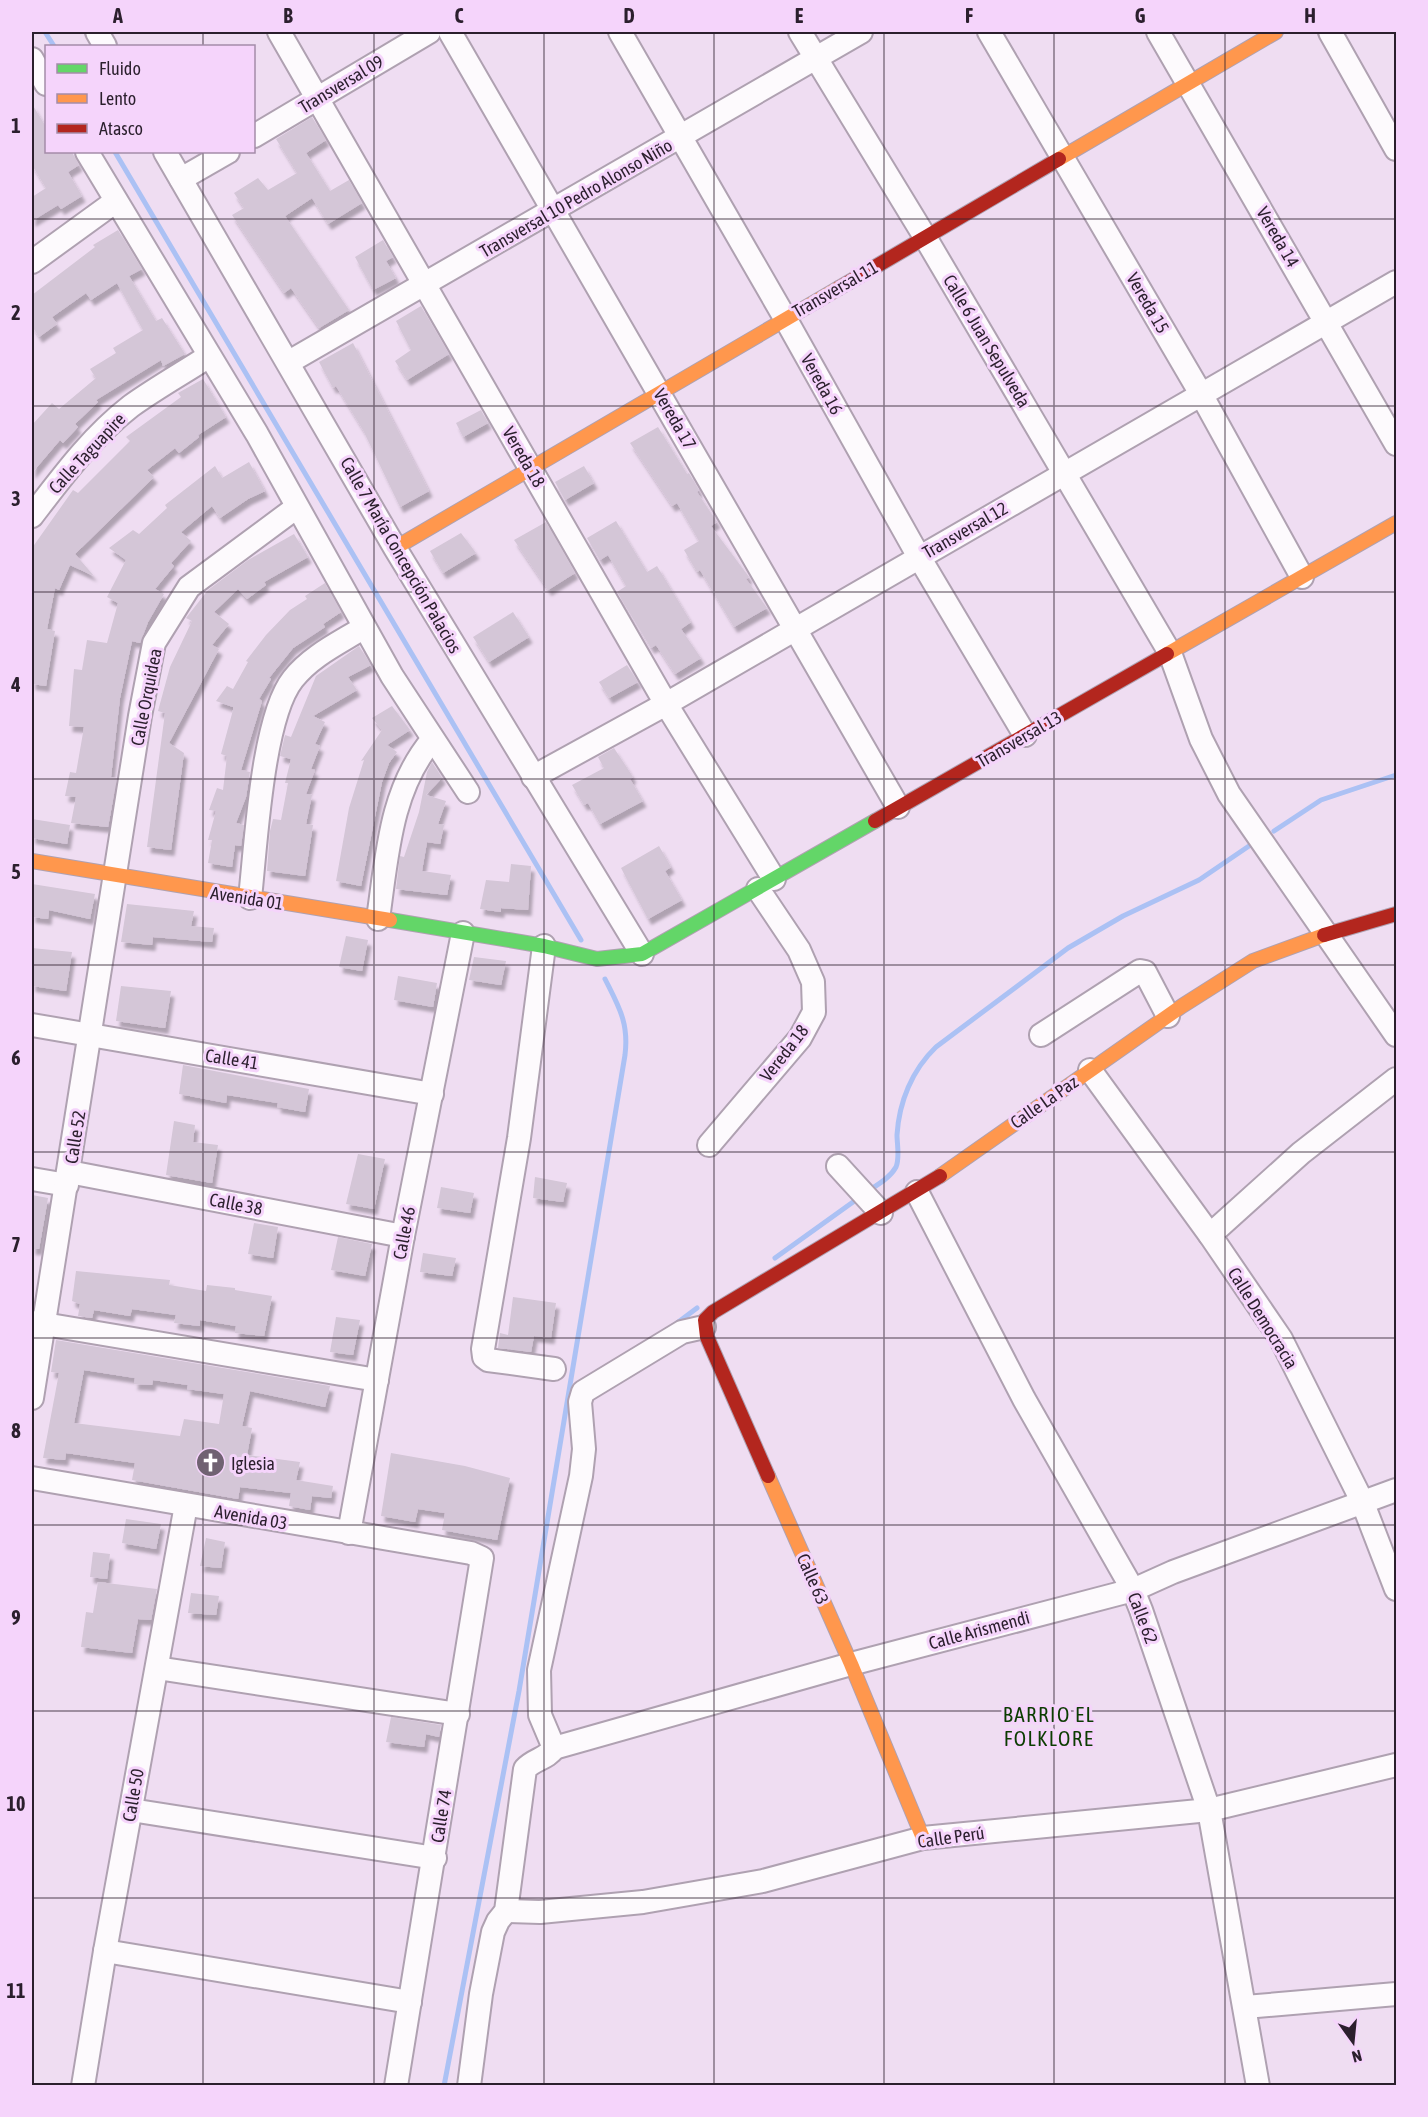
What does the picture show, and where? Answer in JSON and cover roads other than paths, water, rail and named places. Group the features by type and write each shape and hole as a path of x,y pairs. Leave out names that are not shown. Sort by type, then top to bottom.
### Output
{"street":[{"name":"Vereda 18","path":"279,32 666,704 766,884 813,982 814,1012 800,1038 709,1145"},
{"name":"Transversal 09","path":"255,135 429,32"},
{"name":"Vereda 17","path":"450,32 898,807"},
{"name":"Vereda 16","path":"620,32 785,318 919,557 1026,735"},
{"name":"Calle 6 Juan Sepulveda","path":"800,32 925,237 1170,653 1201,738 1229,794 1396,1035"},
{"name":"Transversal 10 Pedro Alonso Niño","path":"290,362 861,32"},
{"name":"Vereda 15","path":"989,32 1064,156 1201,394 1302,577"},
{"name":"Vereda 14","path":"1158,32 1328,322 1396,444"},
{"name":"Transversal 11","path":"395,548 1276,32"},
{"path":"1330,32 1396,149"},
{"path":"32,59 45,82"},
{"path":"88,153 297,507 363,628 432,740 468,792"},
{"name":"Calle 7 María Concepción Palacios","path":"166,153 290,362 395,548 642,954"},
{"path":"181,180 226,153"},
{"path":"32,262 116,201"},
{"name":"Transversal 12","path":"533,777 666,704 1396,282"},
{"name":"Calle Taguapire","path":"32,516 75,461 112,423 131,406 209,356"},
{"name":"Calle Orquidea","path":"116,877 154,643 189,587 297,507"},
{"name":"Transversal 13","path":"642,954 1396,523"},
{"path":"250,898 266,764 279,704 301,669 363,628"},
{"path":"378,920 394,817 404,784 432,740"},
{"name":"Avenida 01","path":"32,861 116,877 544,946 597,959 642,954"},
{"name":"Calle 52","path":"32,1398 37,1324 68,1179 116,877"},
{"name":"Calle La Paz","path":"705,1323 713,1312 868,1199 917,1191 1168,1016 1253,961 1298,943 1396,914"},
{"name":"Calle 46","path":"349,1533 403,1236 463,933"},
{"path":"544,946 519,1138 483,1349 484,1357 488,1360 554,1368"},
{"path":"1041,1035 1140,971 1145,972 1168,1016"},
{"name":"Calle 41","path":"32,1025 432,1094"},
{"name":"Calle Democracia","path":"1090,1070 1210,1235 1281,1339 1362,1500 1396,1588"},
{"path":"1210,1235 1301,1153 1396,1078"},
{"path":"838,1166 868,1199"},
{"name":"Calle 38","path":"32,1179 68,1179 403,1236"},
{"name":"Calle 62","path":"917,1191 1024,1399 1133,1590 1174,1702 1209,1810 1258,2085"},
{"path":"554,1748 540,1715 538,1670 581,1476 584,1449 580,1402 583,1392 682,1332 705,1323"},
{"name":"Calle 63","path":"705,1323 923,1838"},
{"path":"37,1324 377,1380"},
{"name":"Avenida 03","path":"32,1478 471,1553"},
{"name":"Calle Arismendi","path":"506,1911 525,1769 530,1763 550,1755 554,1748 851,1664 1133,1590 1173,1572 1362,1500 1396,1490"},
{"name":"Calle 50","path":"83,2085 186,1505"},
{"name":"Calle 74","path":"396,2085 435,1858 482,1558 471,1553"},
{"path":"157,1668 458,1714"},
{"name":"Calle Perú","path":"506,1911 540,1912 643,1902 763,1881 923,1838 1209,1810 1396,1765"},
{"path":"131,1810 435,1858"},
{"path":"469,2085 481,1994 493,1932 506,1911"},
{"path":"105,1951 410,2002"},
{"path":"1245,2007 1396,1994"}],"waterway":[{"path":"45,32 53,45"},
{"path":"116,153 581,940"},
{"path":"1274,831 1321,800 1396,775"},
{"path":"868,1191 887,1178 896,1167 898,1123 904,1099 920,1066 936,1047 1068,948 1123,916 1199,880 1249,846"},
{"path":"444,2086 519,1691 625,1055 624,1024 619,1007 605,979"},
{"path":"775,1258 860,1197"},
{"path":"673,1326 697,1308"}],"place":[{"name":"Iglesia","path":"210,1463"}],"district":[{"name":"BARRIO EL FOLKLORE","path":"1049,1726"}]}
